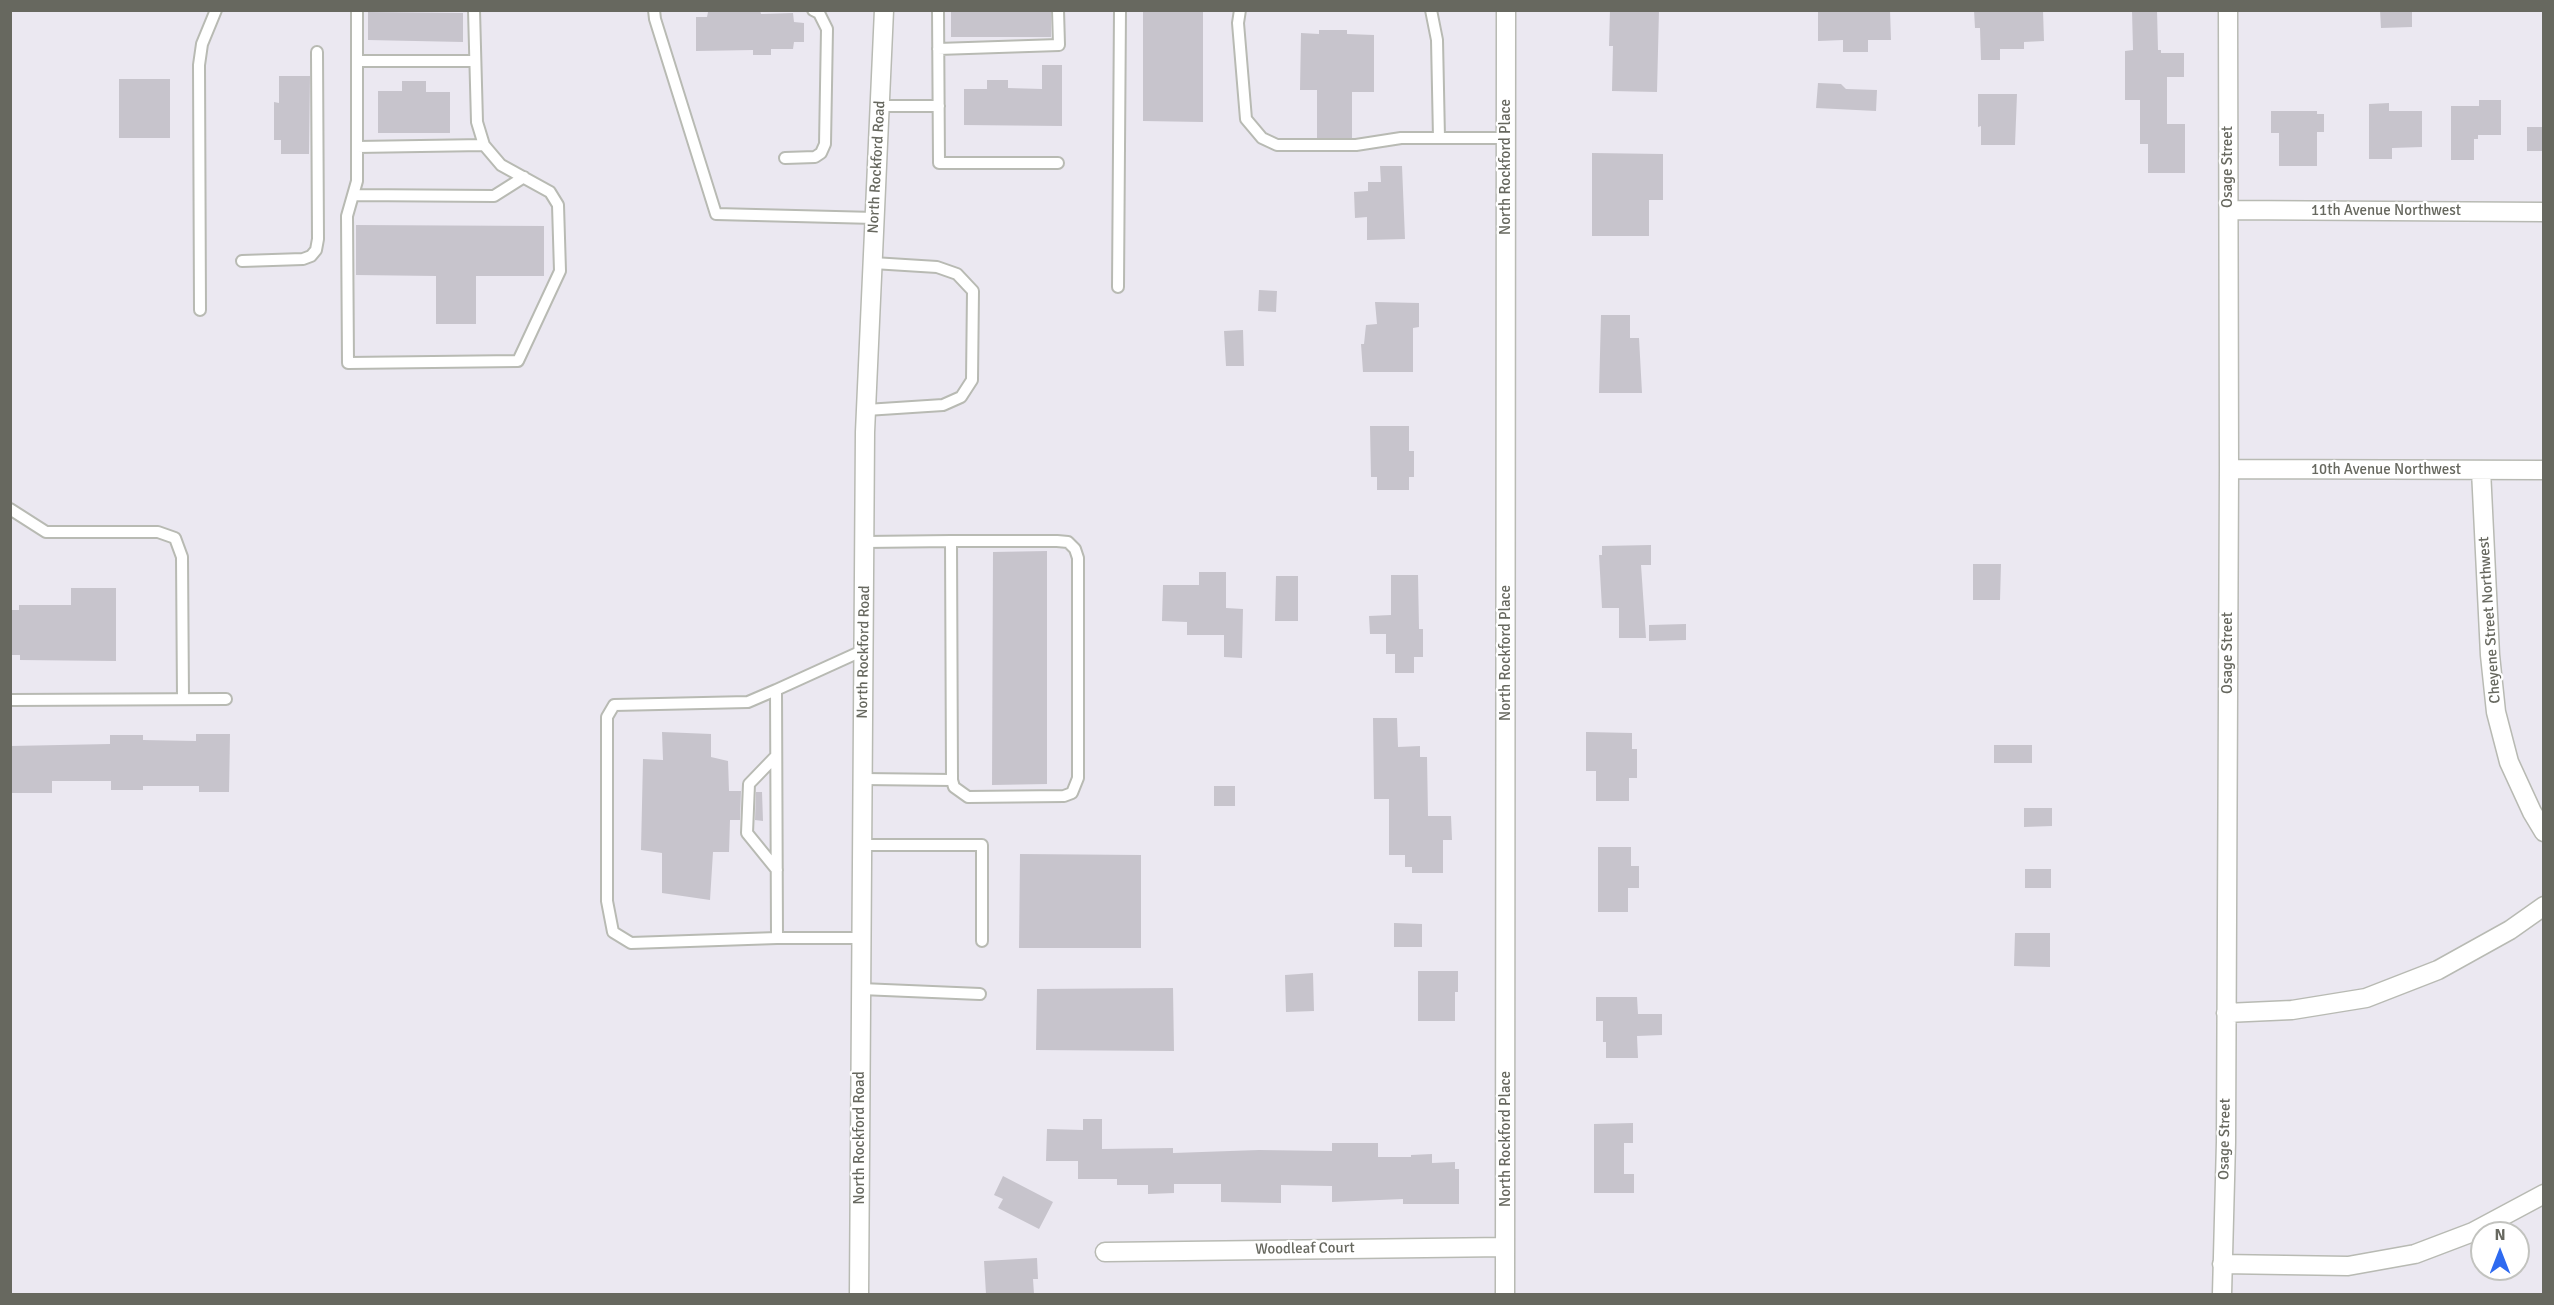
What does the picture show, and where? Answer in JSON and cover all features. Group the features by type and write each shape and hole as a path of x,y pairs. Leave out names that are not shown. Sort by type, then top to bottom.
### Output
{"street":[{"name":"North Rockford Road","path":"859,1294 866,410 884,10"},
{"name":"North Rockford Place","path":"1505,1294 1506,10"},
{"name":"Osage Street","path":"2222,1294 2229,469 2228,10"},
{"name":"11th Avenue Northwest","path":"2229,210 2544,212"},
{"name":"10th Avenue Northwest","path":"2229,469 2544,470"},
{"name":"Cheyene Street Northwest","path":"2481,470 2490,655 2496,712 2509,762 2544,832"},
{"path":"2226,1013 2292,1010 2366,998 2438,970 2510,930 2544,906"},
{"path":"2222,1264 2348,1266 2415,1254 2473,1232 2544,1194"},
{"name":"Woodleaf Court","path":"1105,1252 1505,1247"}],"lane":[{"path":"200,310 199,65 202,44 216,10"},
{"path":"357,10 357,181 347,216 348,363 518,361 560,271 558,205 550,192 501,165 484,145 477,122 474,10"},
{"path":"654,10 716,214 875,218"},
{"path":"785,158 815,157 821,153 825,144 827,29 822,18 813,10"},
{"path":"938,10 939,163 1058,163"},
{"path":"938,49 1059,45 1058,10"},
{"path":"1118,287 1120,10"},
{"path":"1240,10 1238,23 1246,119 1262,138 1277,145 1356,145 1401,138 1506,138"},
{"path":"1431,10 1437,40 1439,138"},
{"path":"242,261 303,259 311,256 316,250 318,239 317,51"},
{"path":"357,61 475,61"},
{"path":"880,106 939,106"},
{"path":"357,147 484,145"},
{"path":"353,195 494,196 524,177"},
{"path":"866,410 943,405 961,397 972,380 973,291 957,274 937,267 873,263"},
{"path":"10,509 46,532 158,532 175,538 182,557 183,699"},
{"path":"865,542 951,541 1057,541 1068,542 1076,549 1078,558 1076,786 1072,793 1064,796 968,796 959,792 952,780 951,541"},
{"path":"862,938 777,938 631,943 613,932 607,901 607,717 614,705 748,702 864,650"},
{"path":"776,690 777,938"},
{"path":"10,700 226,699"},
{"path":"776,756 749,784 747,833 777,870"},
{"path":"863,779 952,780"},
{"path":"862,845 982,845 982,941"},
{"path":"861,989 980,994"}],"building":[{"path":"760,10 761,14 793,13 794,22 804,23 804,42 794,42 793,49 771,49 771,55 753,55 753,50 696,51 696,17 707,17 708,12"},
{"path":"1143,10 1203,10 1203,122 1143,121"},
{"path":"1610,10 1659,10 1657,92 1612,91 1613,46 1609,46"},
{"path":"1818,10 1890,10 1891,40 1868,40 1868,52 1843,52 1843,40 1818,41"},
{"path":"1974,10 2043,10 2044,41 2024,42 2024,49 2000,49 2000,60 1981,60 1980,28 1975,28"},
{"path":"2132,10 2157,10 2158,50 2161,50 2161,53 2184,53 2184,77 2167,77 2167,124 2185,124 2185,173 2148,173 2148,144 2140,144 2140,100 2125,100 2125,51 2133,50"},
{"path":"2380,10 2412,10 2412,27 2381,28"},
{"path":"951,11 1051,11 1051,37 951,37"},
{"path":"368,12 463,13 463,42 368,40"},
{"path":"1319,30 1347,30 1347,34 1374,35 1374,92 1352,92 1352,138 1317,138 1317,90 1300,90 1301,33 1319,34"},
{"path":"1042,65 1062,65 1062,126 964,125 964,89 987,89 987,80 1008,80 1008,88 1042,89"},
{"path":"279,76 310,76 309,154 281,154 281,140 274,140 274,102 279,103"},
{"path":"119,79 170,79 170,138 119,138"},
{"path":"402,81 426,81 426,92 450,92 450,133 378,133 378,91 402,91"},
{"path":"1818,83 1841,84 1846,89 1877,90 1876,111 1816,108"},
{"path":"1978,94 2017,94 2015,145 1981,145 1981,126 1978,127"},
{"path":"2479,100 2501,100 2501,135 2478,135 2478,139 2474,139 2474,160 2451,160 2451,106 2479,106"},
{"path":"2389,103 2389,111 2422,111 2422,147 2392,148 2392,159 2369,159 2369,104"},
{"path":"2271,111 2317,111 2317,114 2324,114 2324,132 2317,132 2317,166 2279,166 2279,133 2271,133"},
{"path":"2527,127 2544,127 2544,151 2527,151"},
{"path":"1592,153 1663,154 1663,200 1649,200 1649,236 1592,236"},
{"path":"1380,166 1402,166 1405,239 1367,240 1367,217 1355,218 1354,192 1368,191 1368,182 1381,182"},
{"path":"356,225 544,226 544,276 476,276 476,324 436,324 436,276 356,275"},
{"path":"1259,290 1277,291 1276,312 1258,311"},
{"path":"1375,302 1419,303 1419,327 1413,328 1413,372 1363,372 1361,344 1364,344 1366,325 1377,324"},
{"path":"1601,315 1630,315 1630,338 1639,338 1642,393 1599,393"},
{"path":"1243,330 1244,366 1226,366 1224,331"},
{"path":"1370,426 1409,426 1409,451 1414,451 1414,477 1409,477 1409,490 1377,490 1377,477 1371,477"},
{"path":"1651,545 1651,565 1641,565 1646,638 1619,638 1619,608 1602,608 1599,555 1602,555 1602,546"},
{"path":"1047,551 1047,784 992,785 993,552"},
{"path":"1973,564 2001,564 2000,600 1973,600"},
{"path":"1199,572 1226,572 1226,608 1243,609 1242,658 1224,657 1224,635 1187,635 1187,622 1162,621 1163,585 1199,585"},
{"path":"1391,575 1418,575 1419,629 1423,629 1423,657 1414,657 1414,673 1395,673 1395,654 1386,654 1386,634 1370,634 1369,616 1391,615"},
{"path":"1276,576 1298,576 1298,621 1275,621"},
{"path":"71,588 116,588 116,661 20,660 20,655 10,655 10,610 19,610 19,605 71,605"},
{"path":"1686,624 1686,640 1649,641 1649,625"},
{"path":"1373,718 1397,718 1398,747 1420,746 1420,757 1427,757 1428,816 1451,816 1452,840 1443,840 1443,873 1412,873 1412,867 1405,867 1405,855 1389,855 1389,799 1374,799"},
{"path":"662,732 711,734 711,757 728,761 729,791 741,791 740,820 730,820 729,852 713,852 710,900 662,893 662,853 641,850 643,759 663,760"},
{"path":"1586,732 1632,733 1632,749 1637,749 1637,778 1629,778 1629,801 1596,801 1596,771 1586,771"},
{"path":"196,734 230,734 229,792 199,792 199,786 143,786 143,790 111,790 111,781 52,781 52,793 10,793 10,746 110,744 110,735 143,735 143,740 196,741"},
{"path":"1994,745 2032,745 2032,763 1994,763"},
{"path":"1214,786 1235,786 1235,806 1214,806"},
{"path":"756,792 762,792 763,821 755,820"},
{"path":"2024,808 2052,808 2052,826 2024,827"},
{"path":"1598,847 1631,847 1631,866 1639,866 1639,888 1628,888 1628,912 1598,912"},
{"path":"1020,854 1141,855 1141,948 1019,948"},
{"path":"2025,869 2051,869 2051,888 2025,888"},
{"path":"1394,923 1422,924 1422,947 1394,947"},
{"path":"2015,933 2050,933 2050,967 2014,966"},
{"path":"1418,971 1458,971 1455,1021 1418,1021"},
{"path":"1313,973 1314,1011 1286,1012 1285,975"},
{"path":"1173,988 1174,1051 1036,1050 1037,989"},
{"path":"1596,997 1637,997 1638,1014 1662,1014 1662,1035 1637,1036 1638,1058 1606,1058 1603,1021 1596,1021"},
{"path":"1083,1119 1102,1119 1102,1149 1173,1148 1173,1153 1259,1150 1332,1151 1332,1143 1378,1143 1378,1157 1411,1157 1411,1155 1432,1154 1432,1163 1455,1162 1455,1169 1459,1169 1459,1204 1403,1204 1403,1199 1332,1202 1332,1186 1281,1185 1281,1203 1221,1202 1221,1184 1174,1184 1174,1193 1148,1194 1148,1185 1117,1185 1117,1179 1078,1179 1078,1161 1046,1161 1047,1129 1083,1130"},
{"path":"1633,1123 1633,1143 1624,1143 1624,1174 1634,1174 1634,1193 1594,1193 1594,1124"},
{"path":"1003,1176 1053,1202 1039,1229 998,1208 1003,1199 994,1195"},
{"path":"1037,1258 1038,1279 1033,1279 1034,1294 986,1294 984,1261"}]}
